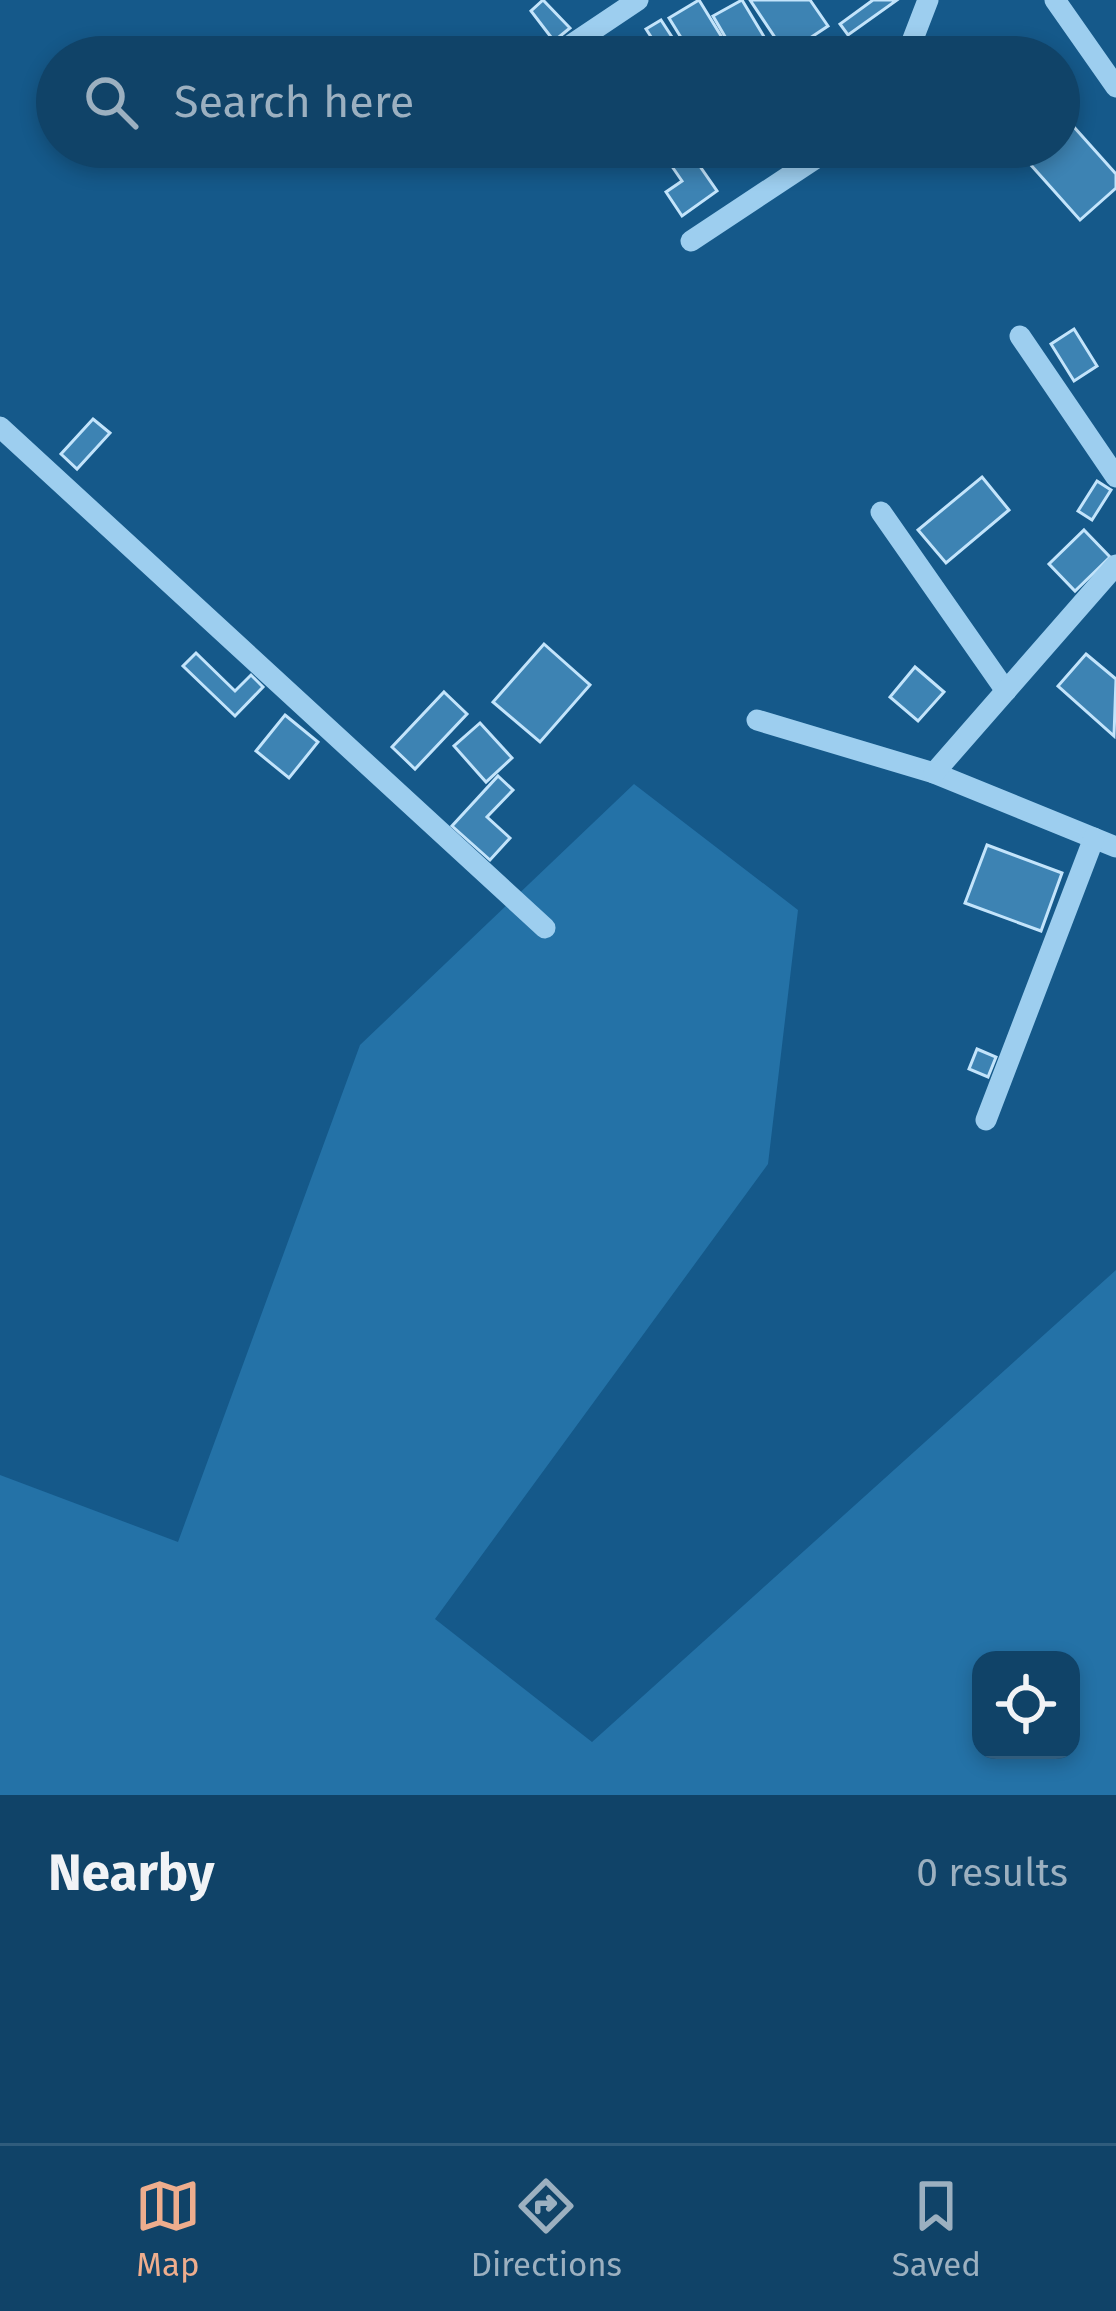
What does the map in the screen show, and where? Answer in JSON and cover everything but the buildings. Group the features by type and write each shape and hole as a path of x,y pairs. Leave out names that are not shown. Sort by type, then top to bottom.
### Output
{"street":[{"path":"584,36 638,0"},
{"path":"914,36 928,0"},
{"path":"1055,0 1116,87"},
{"path":"692,241 802,168"},
{"path":"1020,336 1116,477"},
{"path":"0,427 545,928"},
{"path":"881,512 1006,692"},
{"path":"934,772 1116,565"},
{"path":"757,720 934,772 1105,843 986,1120"}],"shaded area":[{"path":"634,784 798,910 768,1164 435,1619 592,1742 1116,1270 1116,1795 0,1795 0,1475 178,1542 360,1045"}]}
